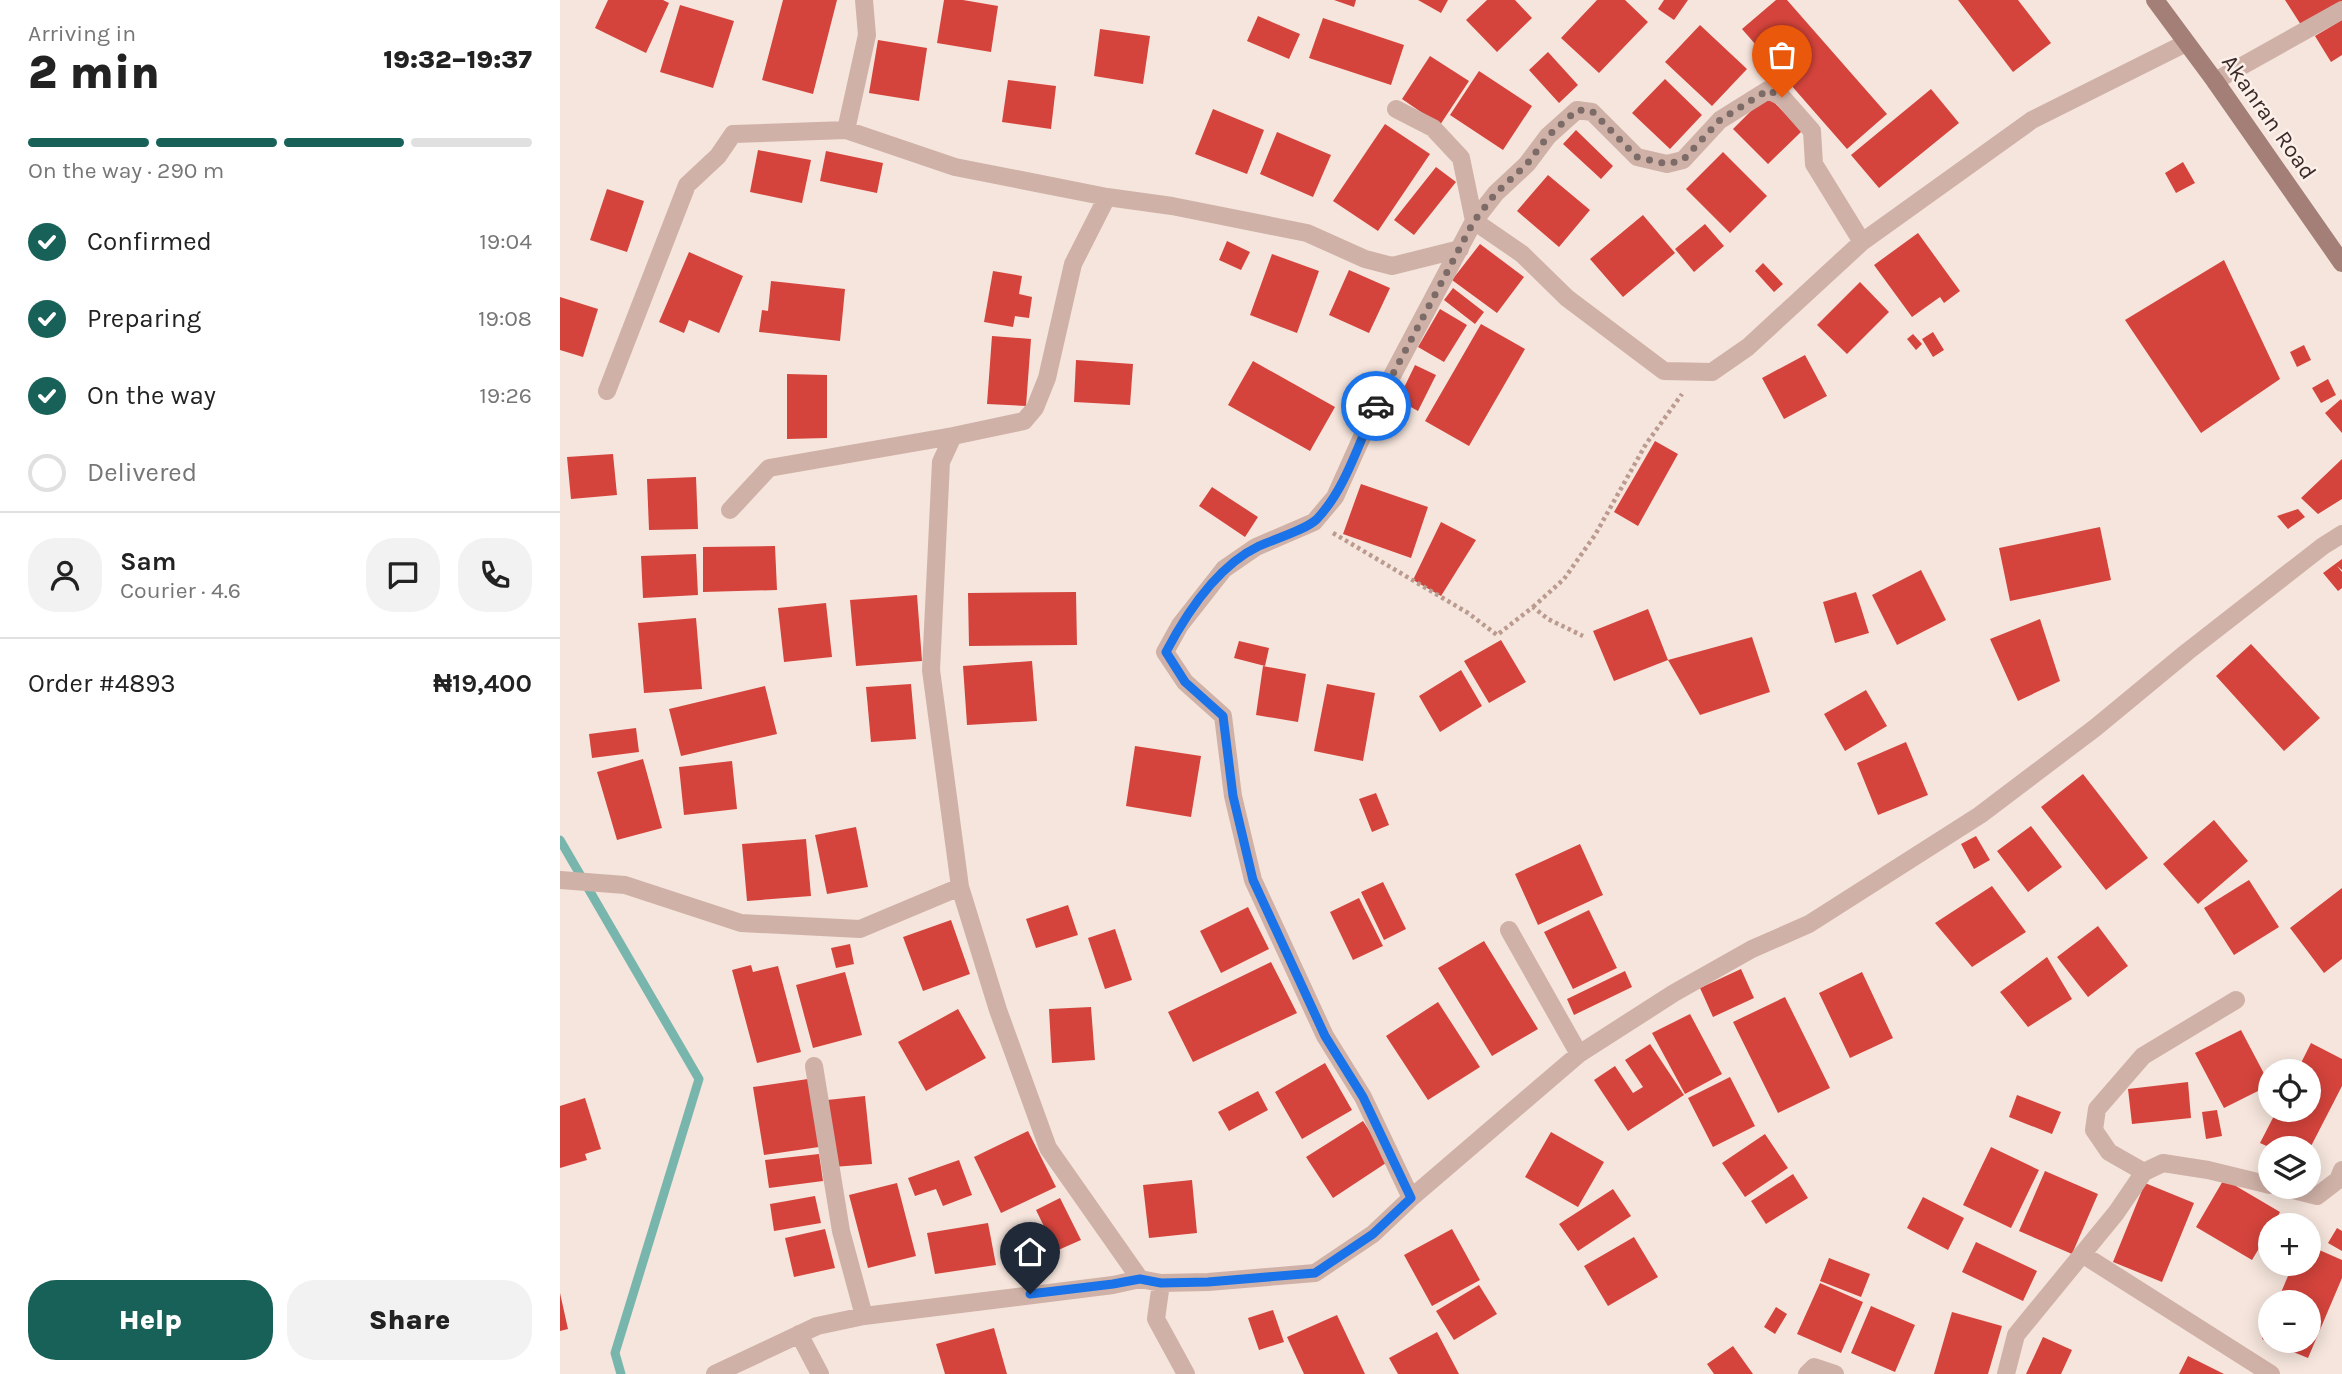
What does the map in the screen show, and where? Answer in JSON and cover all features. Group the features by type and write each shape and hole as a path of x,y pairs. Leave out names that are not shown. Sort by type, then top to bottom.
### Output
{"main road":[{"name":"Akanran Road","path":"2155,0 2342,263"}],"street":[{"path":"846,130 867,35 864,0"},
{"path":"2215,81 2342,10"},
{"path":"1396,109 1433,128 1461,158 1474,221 1522,254 1567,298 1664,371 1712,372 1748,347 1862,242 2032,120 2186,43"},
{"path":"1411,1198 1363,1097 1325,1036 1253,880 1233,796 1223,716 1185,682 1166,652 1180,625 1224,569 1256,547 1314,522 1335,497 1375,408 1474,221 1496,193 1527,164 1548,136 1577,110 1592,111 1637,157 1667,164 1683,160 1720,120 1768,90 1782,97 1812,131 1814,164 1862,242"},
{"path":"607,391 687,185 718,156 733,134 846,130 955,167 1107,197 1172,205 1307,233 1365,259 1392,266 1460,248"},
{"path":"730,510 769,468 1024,421 1035,408 1047,378 1073,264 1107,197"},
{"path":"953,436 941,462 932,670 960,887 998,1010 1048,1149 1140,1279"},
{"path":"715,1374 817,1325 864,1316 1140,1279 1161,1283 1315,1273 1373,1234 1411,1198 1579,1054 1674,993 1752,949 1809,924 1980,815 2095,728 2323,545 2342,534"},
{"path":"560,880 625,885 741,923 860,929 960,887"},
{"path":"1509,930 1579,1054"},
{"path":"2144,1172 2109,1152 2094,1130 2097,1110 2143,1056 2236,1000"},
{"path":"814,1066 841,1231 864,1316"},
{"path":"2006,1374 2016,1335 2144,1172 2163,1163 2258,1182"},
{"path":"2321,1193 2337,1180 2342,1170"},
{"path":"2082,1254 2271,1374"},
{"path":"1161,1283 1156,1319 1186,1374"},
{"path":"799,1334 820,1374"},
{"path":"1807,1374 1814,1367 1835,1374"}],"path":[{"path":"1314,522 1468,613 1497,635 1564,579 1595,535 1646,444 1698,371"},
{"path":"1533,607 1548,619 1583,636"}],"building":[{"path":"608,0 663,0 669,3 646,53 595,28"},
{"path":"783,0 837,0 813,94 762,80"},
{"path":"944,0 998,6 991,52 937,43"},
{"path":"1334,0 1356,0 1354,7"},
{"path":"1418,0 1448,0 1441,13"},
{"path":"1487,0 1515,0 1532,18 1497,52 1466,20"},
{"path":"1597,0 1625,0 1648,22 1599,73 1561,38"},
{"path":"1664,0 1688,0 1674,20 1658,9"},
{"path":"1776,0 1787,0 1887,114 1847,149 1742,29"},
{"path":"1958,0 2018,0 2051,43 2013,72"},
{"path":"2285,0 2342,0 2342,3 2303,28"},
{"path":"680,5 734,21 713,88 660,72"},
{"path":"1258,16 1300,34 1289,59 1247,41"},
{"path":"1323,18 1404,45 1391,85 1309,58"},
{"path":"2342,20 2342,55 2331,62 2315,36"},
{"path":"1700,25 1747,69 1712,106 1665,62"},
{"path":"1100,29 1150,36 1143,84 1094,76"},
{"path":"878,40 927,48 919,101 869,93"},
{"path":"1548,52 1578,85 1559,103 1529,70"},
{"path":"1430,56 1469,81 1440,125 1402,99"},
{"path":"1479,71 1532,106 1503,150 1450,115"},
{"path":"1665,79 1702,115 1670,149 1632,113"},
{"path":"1008,80 1056,86 1051,129 1002,122"},
{"path":"1931,89 1959,123 1879,188 1851,155"},
{"path":"1767,95 1802,131 1768,164 1733,129"},
{"path":"1213,109 1264,130 1247,174 1195,154"},
{"path":"1385,124 1430,154 1378,231 1333,201"},
{"path":"1576,130 1613,166 1601,179 1563,144"},
{"path":"1277,132 1331,155 1313,197 1260,174"},
{"path":"758,150 811,160 802,203 750,192"},
{"path":"826,151 883,163 877,193 820,181"},
{"path":"1723,152 1767,196 1730,233 1686,189"},
{"path":"2183,162 2195,183 2176,193 2165,173"},
{"path":"1436,167 1456,182 1414,235 1394,220"},
{"path":"1548,175 1590,210 1559,247 1517,211"},
{"path":"607,189 644,201 627,252 590,240"},
{"path":"1643,215 1675,253 1623,297 1590,259"},
{"path":"1705,224 1724,246 1694,272 1675,249"},
{"path":"1918,233 1960,291 1944,303 1940,297 1912,317 1874,265"},
{"path":"1227,241 1250,252 1241,270 1219,260"},
{"path":"1480,244 1524,277 1497,313 1452,280"},
{"path":"689,252 743,276 719,333 689,320 684,333 659,322"},
{"path":"1272,254 1319,271 1297,333 1250,315"},
{"path":"2224,260 2280,379 2201,433 2125,320"},
{"path":"1763,263 1783,284 1774,292 1755,271"},
{"path":"1349,270 1390,288 1369,333 1329,315"},
{"path":"993,271 1022,276 1019,294 1032,297 1029,318 1015,316 1013,327 984,322"},
{"path":"771,281 845,289 840,341 759,332 762,310 768,311"},
{"path":"1860,282 1889,312 1847,354 1817,325"},
{"path":"1453,288 1484,312 1475,324 1444,300"},
{"path":"560,297 598,309 583,357 560,350"},
{"path":"1440,309 1467,325 1444,362 1418,347"},
{"path":"1481,324 1525,349 1469,446 1425,421"},
{"path":"1933,332 1944,350 1933,357 1922,339"},
{"path":"1913,334 1922,344 1916,350 1907,339"},
{"path":"992,336 1031,339 1026,406 987,404"},
{"path":"2304,345 2311,360 2297,367 2290,352"},
{"path":"1805,355 1827,396 1784,419 1762,378"},
{"path":"1076,360 1133,364 1130,405 1074,402"},
{"path":"1253,361 1335,407 1310,451 1228,405"},
{"path":"1415,365 1436,375 1418,411 1398,400"},
{"path":"787,374 827,375 827,438 787,439"},
{"path":"2328,379 2336,395 2321,403 2312,388"},
{"path":"2341,399 2342,401 2342,433 2325,413"},
{"path":"1655,441 1678,454 1638,526 1614,512"},
{"path":"613,454 617,495 571,499 567,457"},
{"path":"2342,459 2342,499 2318,514 2301,498"},
{"path":"696,477 698,529 649,530 647,479"},
{"path":"1361,484 1428,507 1411,558 1343,534"},
{"path":"1212,487 1258,517 1245,537 1199,506"},
{"path":"2298,509 2305,517 2288,529 2277,516"},
{"path":"1441,522 1476,540 1441,596 1413,580"},
{"path":"2100,527 2111,580 2010,601 1999,548"},
{"path":"775,546 777,590 703,592 703,547"},
{"path":"696,554 698,595 643,598 641,556"},
{"path":"2342,559 2342,570 2337,566 2342,572 2342,588 2338,591 2323,573"},
{"path":"1921,570 1946,620 1897,645 1872,595"},
{"path":"1076,592 1077,645 969,646 968,593"},
{"path":"1856,592 1869,633 1835,643 1823,602"},
{"path":"917,595 922,661 856,666 850,600"},
{"path":"826,603 832,657 784,662 778,608"},
{"path":"1648,609 1668,660 1614,681 1593,631"},
{"path":"696,618 702,689 644,693 638,623"},
{"path":"2040,619 2060,681 2018,701 1990,639"},
{"path":"1752,637 1770,692 1700,715 1668,660"},
{"path":"1501,640 1526,682 1489,703 1464,661"},
{"path":"1239,641 1269,648 1265,666 1234,658"},
{"path":"2251,644 2320,718 2284,751 2216,676"},
{"path":"1032,661 1037,721 967,725 963,666"},
{"path":"1263,666 1306,674 1298,722 1256,715"},
{"path":"1461,670 1482,706 1440,732 1419,696"},
{"path":"911,684 916,739 871,742 866,687"},
{"path":"1327,684 1375,693 1363,761 1314,751"},
{"path":"765,686 777,734 681,756 669,709"},
{"path":"1866,690 1887,726 1845,751 1824,714"},
{"path":"636,728 639,752 592,758 589,734"},
{"path":"1906,742 1928,795 1878,815 1857,763"},
{"path":"1135,746 1201,756 1191,817 1126,806"},
{"path":"643,759 662,828 617,840 597,772"},
{"path":"732,761 737,809 684,815 679,767"},
{"path":"2083,774 2148,858 2106,890 2041,807"},
{"path":"1376,793 1389,825 1372,832 1359,799"},
{"path":"2214,820 2248,861 2198,904 2163,864"},
{"path":"2031,826 2062,867 2028,892 1997,851"},
{"path":"856,827 868,887 827,894 815,835"},
{"path":"1976,836 1990,860 1974,869 1961,844"},
{"path":"806,839 811,896 747,901 742,844"},
{"path":"1580,844 1603,895 1538,925 1515,874"},
{"path":"2249,880 2279,927 2234,955 2204,908"},
{"path":"1383,882 1406,929 1384,940 1361,892"},
{"path":"1992,886 2026,932 1972,967 1935,923"},
{"path":"2342,888 2342,959 2324,973 2290,928"},
{"path":"1359,898 1383,946 1353,960 1330,912"},
{"path":"1068,905 1078,935 1036,948 1026,919"},
{"path":"1248,907 1269,949 1221,973 1200,931"},
{"path":"1589,910 1617,968 1573,989 1544,932"},
{"path":"951,920 970,974 923,991 903,937"},
{"path":"2098,926 2128,966 2088,997 2057,957"},
{"path":"1115,929 1132,980 1105,989 1088,938"},
{"path":"1484,941 1538,1029 1492,1056 1438,968"},
{"path":"850,944 854,964 836,968 831,948"},
{"path":"2047,957 2072,999 2028,1027 2000,992"},
{"path":"1271,962 1297,1013 1193,1062 1168,1012"},
{"path":"751,965 753,972 778,966 801,1052 757,1063 732,970"},
{"path":"1741,969 1754,998 1713,1017 1700,988"},
{"path":"1625,971 1632,987 1574,1015 1567,999"},
{"path":"845,972 862,1035 813,1048 796,985"},
{"path":"1862,972 1893,1038 1850,1058 1819,993"},
{"path":"1785,997 1830,1088 1778,1113 1733,1022"},
{"path":"1438,1002 1480,1067 1428,1100 1386,1036"},
{"path":"1091,1007 1095,1060 1052,1063 1049,1009"},
{"path":"958,1009 986,1058 926,1091 898,1042"},
{"path":"1690,1014 1722,1074 1685,1094 1652,1033"},
{"path":"2241,1030 2258,1062 2258,1091 2224,1108 2195,1053"},
{"path":"2311,1043 2342,1059 2342,1086 2316,1136 2264,1136 2271,1122 2321,1122 2321,1059 2303,1059"},
{"path":"1650,1044 1684,1095 1628,1131 1594,1080 1615,1066 1633,1093 1643,1087 1625,1060"},
{"path":"1325,1063 1352,1110 1302,1139 1275,1092"},
{"path":"1730,1077 1755,1126 1713,1147 1688,1098"},
{"path":"808,1079 819,1147 764,1155 753,1087"},
{"path":"2188,1082 2191,1118 2132,1124 2128,1089"},
{"path":"1258,1091 1268,1110 1229,1131 1218,1112"},
{"path":"2017,1095 2061,1112 2052,1134 2009,1117"},
{"path":"865,1096 872,1164 833,1167 827,1100"},
{"path":"585,1098 601,1149 585,1154 587,1160 560,1168 560,1106"},
{"path":"2217,1110 2222,1136 2206,1139 2202,1112"},
{"path":"1363,1121 1389,1161 1333,1198 1306,1157"},
{"path":"1028,1131 1056,1187 1001,1213 974,1157"},
{"path":"1551,1132 1604,1162 1578,1207 1525,1177"},
{"path":"1765,1134 1788,1168 1745,1197 1722,1163"},
{"path":"1991,1147 2039,1170 2011,1228 1963,1205"},
{"path":"819,1154 823,1181 769,1188 765,1160"},
{"path":"959,1160 972,1195 943,1206 936,1189 915,1196 908,1178"},
{"path":"2045,1171 2098,1194 2072,1254 2019,1231"},
{"path":"1793,1174 1808,1198 1766,1224 1751,1201"},
{"path":"2224,1179 2280,1212 2258,1213 2258,1250 2252,1260 2196,1227"},
{"path":"1192,1180 1197,1233 1149,1238 1143,1185"},
{"path":"897,1183 916,1256 868,1268 849,1195"},
{"path":"2145,1183 2194,1203 2162,1282 2113,1262"},
{"path":"1613,1189 1631,1216 1578,1251 1559,1224"},
{"path":"815,1196 821,1223 774,1231 770,1204"},
{"path":"1923,1197 1964,1218 1948,1250 1907,1228"},
{"path":"1060,1198 1081,1240 1056,1251 1036,1210"},
{"path":"988,1223 996,1265 935,1274 927,1233"},
{"path":"2337,1228 2342,1231 2342,1251 2328,1243"},
{"path":"825,1229 835,1268 794,1277 785,1238"},
{"path":"1452,1229 1480,1280 1432,1306 1404,1255"},
{"path":"1634,1237 1658,1277 1608,1306 1584,1266"},
{"path":"1976,1242 2037,1271 2023,1301 1962,1272"},
{"path":"2321,1251 2342,1260 2342,1278 2321,1327 2321,1290 2282,1290 2288,1276 2321,1276"},
{"path":"1829,1258 1870,1274 1861,1297 1820,1281"},
{"path":"1820,1283 1863,1302 1841,1353 1797,1334"},
{"path":"1479,1285 1497,1314 1454,1340 1436,1311"},
{"path":"560,1293 568,1329 560,1331"},
{"path":"1871,1306 1915,1325 1895,1372 1851,1353"},
{"path":"1776,1307 1787,1314 1775,1334 1764,1327"},
{"path":"1273,1310 1284,1342 1259,1350 1248,1318"},
{"path":"1952,1312 2002,1326 1988,1374 1934,1374"},
{"path":"1337,1315 1365,1374 1304,1374 1287,1337"},
{"path":"994,1328 1007,1374 945,1374 936,1344"},
{"path":"1437,1332 1459,1374 1398,1374 1389,1358"},
{"path":"2043,1337 2072,1350 2061,1374 2026,1374"},
{"path":"1733,1346 1753,1374 1714,1374 1707,1364"},
{"path":"2296,1353 2310,1353 2308,1358"},
{"path":"2188,1356 2224,1374 2179,1374"}],"waterway":[{"path":"560,840 699,1079 615,1353 621,1374"}],"way so far":[{"path":"1376,406 1474,221 1496,193 1527,164 1548,136 1577,110 1592,111 1637,157 1667,164 1683,160 1720,120 1768,90 1782,97"}],"route":[{"path":"1030,1294 1140,1279 1161,1283 1208,1282 1315,1273 1373,1234 1411,1198 1363,1097 1325,1036 1253,880 1233,796 1223,716 1185,682 1166,652 1180,625 1224,569 1256,547 1314,522 1335,497 1376,406"}]}
